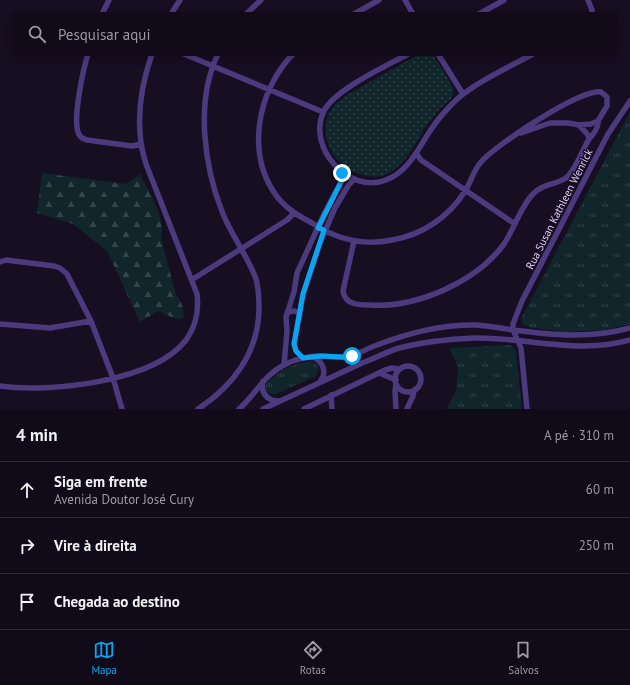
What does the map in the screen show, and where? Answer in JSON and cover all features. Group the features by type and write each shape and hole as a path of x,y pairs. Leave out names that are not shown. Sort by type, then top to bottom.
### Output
{"street":[{"path":"103,12 109,0"},
{"path":"172,12 180,0"},
{"path":"248,12 261,0"},
{"path":"358,12 379,0"},
{"path":"404,0 412,12"},
{"path":"483,12 504,0"},
{"path":"588,0 592,12"},
{"path":"88,56 79,102 78,133 86,140 132,146 141,144"},
{"path":"0,386 31,388 59,387 86,384 113,378 142,369 176,350 186,340 193,328 198,308 197,294 193,279 146,164 141,144 140,119 142,94 151,56"},
{"path":"189,56 324,112"},
{"path":"198,409 216,396 246,361 254,341 258,323 259,296 256,279 223,215 214,190 208,165 205,139 207,89 212,66 217,56"},
{"path":"291,56 280,69 269,89 262,107 259,124 259,141 261,160 267,178 275,193 294,213 318,228 339,237 354,241 383,242 402,238 419,232 436,222 450,211 457,204 466,190 480,163 495,149 518,134 527,126 555,109 594,91 599,91 605,95 608,103 592,136 570,174 564,179 542,187 534,193 510,235 496,254 467,276 446,288 423,298 389,305 376,306 354,304 349,302 343,291 354,241"},
{"path":"405,56 340,93 330,102 324,112 320,130 324,148 333,164 342,173 354,179 374,182 387,180 400,171 416,153 436,122 463,94 530,56"},
{"path":"439,56 463,94"},
{"name":"Rua Susan Kathleen Wenrick","path":"513,330 513,324 522,301 608,134 630,101"},
{"path":"555,109 557,122"},
{"path":"518,134 557,122 568,122 579,125 591,124 598,121"},
{"path":"579,125 588,135 589,139"},
{"path":"416,153 421,160 515,224"},
{"path":"284,364 287,336 287,313 294,292 297,273 342,180 342,173"},
{"path":"303,358 296,351 294,344 295,332 308,276 324,230 341,197 354,179"},
{"path":"193,279 287,220 294,213"},
{"path":"0,262 6,260 54,266 60,268 67,274 91,321 113,378 122,409"},
{"path":"297,273 302,276 308,276"},
{"path":"287,313 295,311 300,315"},
{"path":"0,324 50,328 91,321"},
{"path":"239,409 249,400 264,379 284,364 303,358 321,356 352,356 397,337 448,327 477,326 573,336 613,333 630,328"},
{"path":"513,330 518,340 522,355 527,409"},
{"path":"263,409 398,349 442,340 474,338 518,340 566,346 591,346 630,340"},
{"path":"313,357 321,363 324,369 320,383"},
{"path":"396,409 395,391 397,373 403,367 410,366 417,370 421,377 421,381 414,390 407,409"},
{"path":"304,409 330,395 379,373 392,368 399,370"},
{"path":"379,373 396,382 402,390 414,390"},
{"path":"264,379 262,388 266,397 275,401 281,401"},
{"path":"330,395 332,409"}],"green space":[{"path":"416,56 434,56 452,86 453,91 450,100 440,109 427,125 399,166 383,176 375,177 359,174 350,170 334,156 329,147 326,136 328,115 337,103 349,94"},
{"path":"630,112 630,324 604,330 564,332 528,327 523,324 521,319"},
{"path":"42,173 126,184 140,174 159,214 162,231 161,239 175,292 183,309 183,318 176,319 158,311 140,322 107,251 73,224 37,213"},
{"path":"510,345 515,349 522,409 447,409 456,390 458,367 449,348"},
{"path":"310,361 315,363 318,367 316,376 276,394 271,394 267,391 266,384 280,371 297,364"}],"route":[{"path":"342,173 342,180 318,228 324,230 303,294 294,344 296,351 303,358 321,356 352,356"}]}
